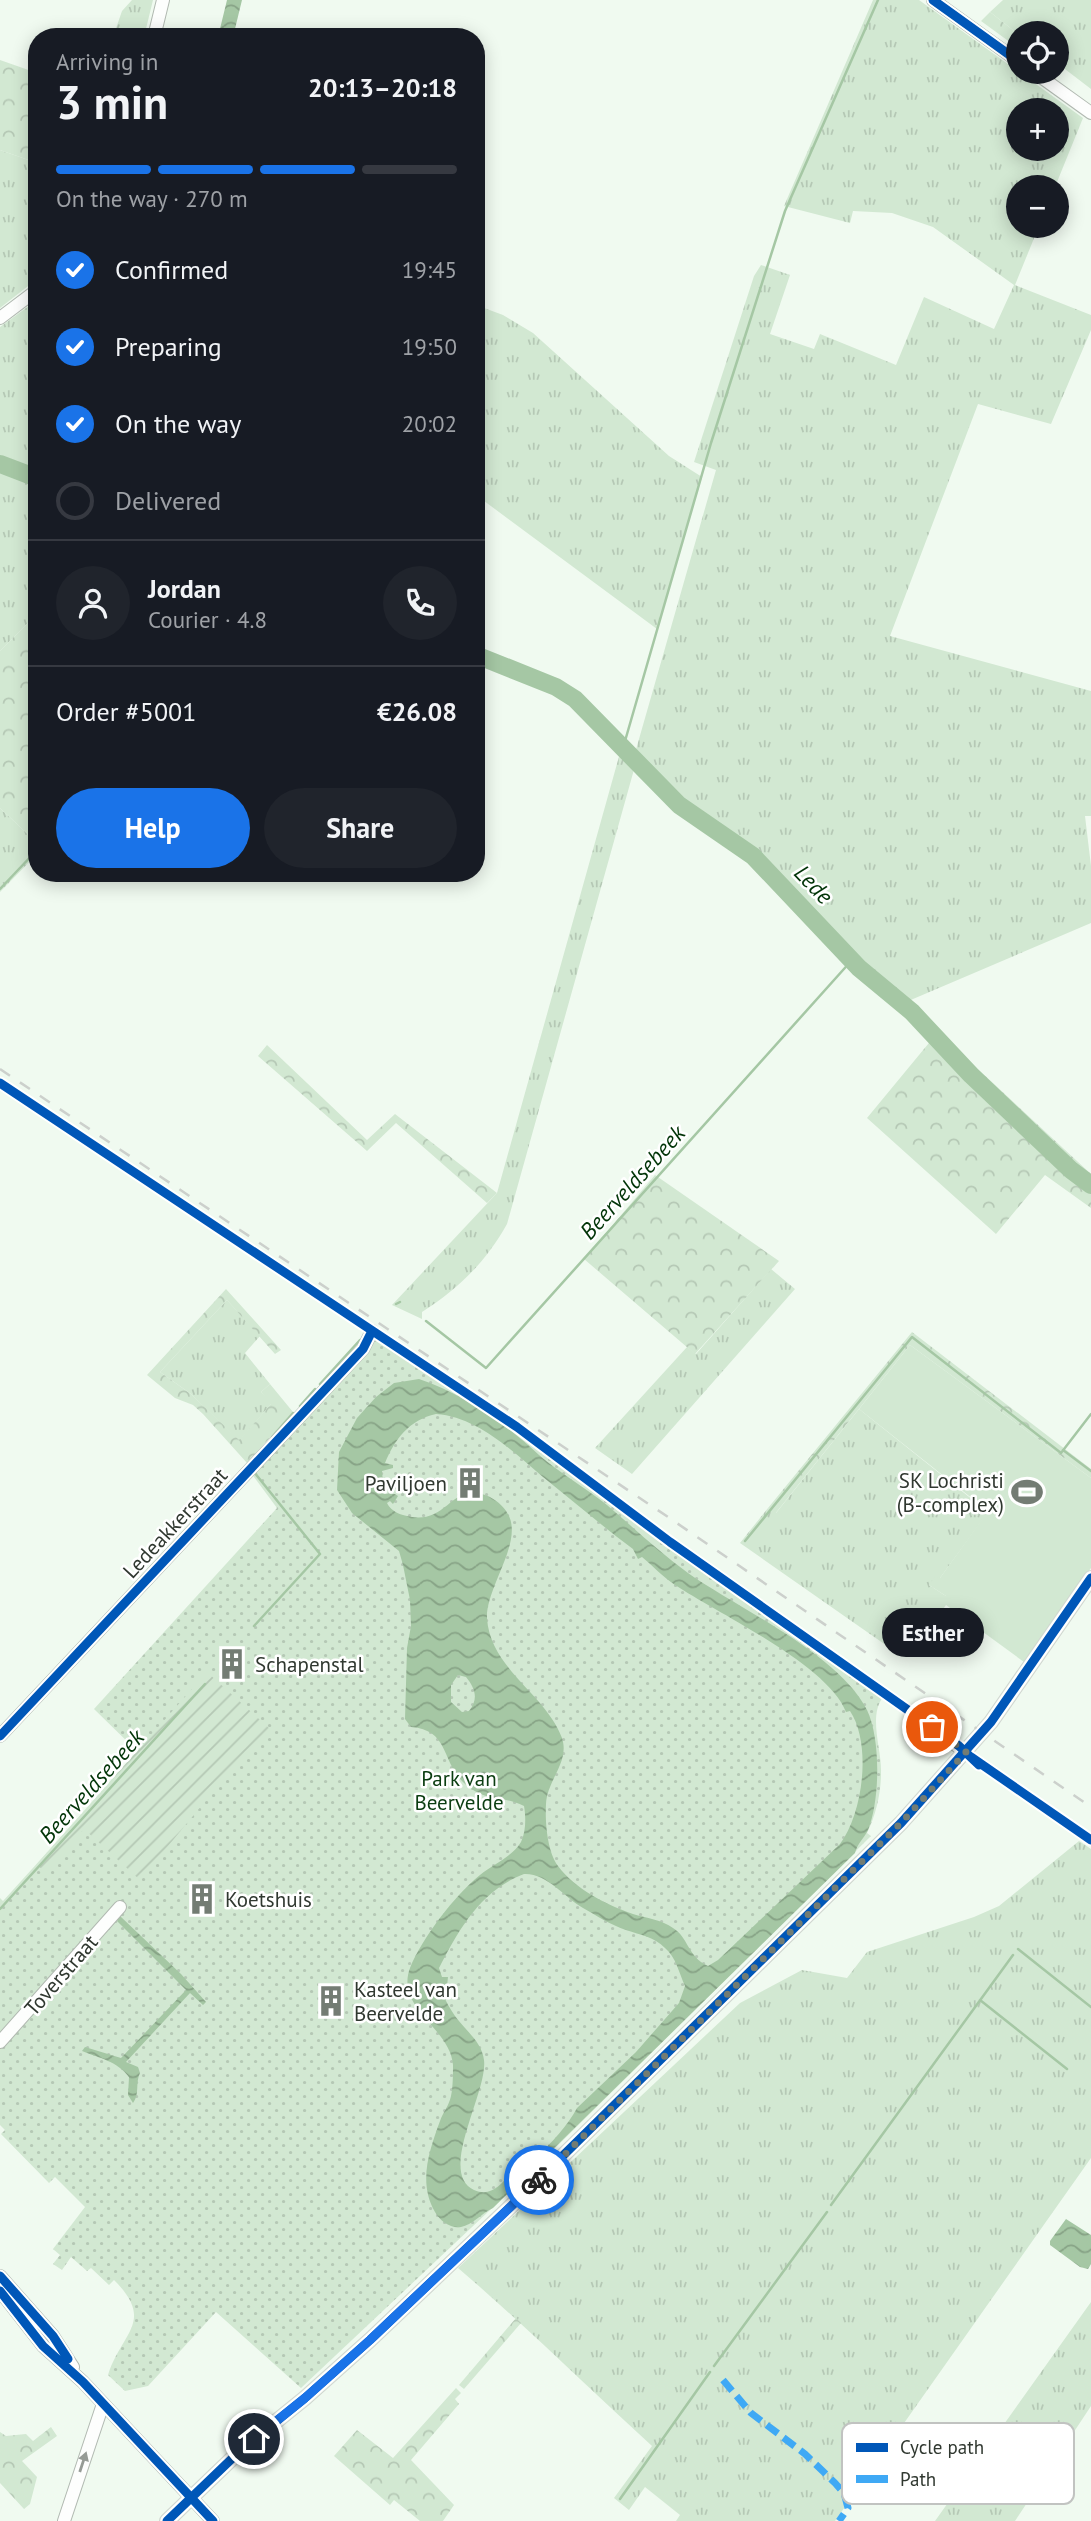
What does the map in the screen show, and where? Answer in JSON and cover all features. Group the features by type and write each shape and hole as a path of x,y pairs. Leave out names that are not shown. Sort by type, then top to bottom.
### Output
{"main road":[{"path":"167,2521 242,2449 297,2405 370,2340 528,2190 892,1833 966,1752 1000,1709 1091,1578"}],"street":[{"path":"156,28 163,0"},
{"path":"933,0 1006,52"},
{"path":"1051,84 1091,113"},
{"path":"0,318 28,297"},
{"name":"Ledeakkerstraat","path":"0,1736 363,1349 372,1331"},
{"path":"932,1727 966,1752"},
{"name":"Toverstraat","path":"0,2042 120,1907"},
{"path":"0,2276 53,2336 83,2382"},
{"path":"0,2291 43,2346 83,2382 212,2521"},
{"path":"64,2521 103,2404"}],"green space":[{"path":"132,0 153,0 146,28 116,28 122,11"},
{"path":"873,0 919,0 1006,63 1006,84 1036,84 1055,98 1006,98 1006,161 1066,161 1060,175 1006,175 1006,238 1034,238 1015,285 1091,315 1091,330 1051,424 978,404 890,636 1091,691 1091,816 1085,816 1091,866 1091,923 906,1002 777,872 749,847 680,799 635,753 716,470 694,462 754,276 761,265 790,275 770,334 814,349 820,334 896,365 924,297 994,329 1014,285 933,227 892,213 853,211 850,223 784,206"},
{"path":"1003,0 1091,0 1091,89 1069,72 1069,21 1006,21 1006,25 990,12"},
{"path":"990,12 1006,25 1006,39 981,21"},
{"path":"0,60 28,70 28,160 0,150"},
{"path":"1069,108 1083,118 1069,152"},
{"path":"0,150 28,160 28,286 0,308"},
{"path":"28,307 28,471 0,460 0,327"},
{"path":"485,308 503,315 533,333 669,456 702,477 657,629 485,502"},
{"path":"0,471 28,482 28,623 0,651"},
{"path":"28,623 28,834 0,808 0,651"},
{"path":"620,753 635,766 507,1224 490,1251 448,1294 422,1312 422,1319 392,1305 497,1193"},
{"path":"0,808 28,834 28,863 0,892"},
{"path":"938,1032 1091,1174 1091,1208 1045,1175 996,1234 867,1118"},
{"path":"267,1045 367,1140 395,1114 497,1193 487,1203 396,1123 367,1151 258,1056"},
{"path":"655,1175 779,1261 695,1354 584,1259"},
{"path":"771,1269 795,1289 632,1474 595,1448 687,1347 696,1354"},
{"path":"226,1289 281,1350 275,1354 227,1300 160,1372 191,1394 239,1440 271,1404 261,1392 270,1384 293,1412 247,1463 193,1405 175,1398 147,1375"},
{"path":"227,1300 260,1336 245,1353 270,1384 261,1392 272,1403 239,1441 191,1394 160,1372"},
{"path":"912,1332 1091,1469 1091,1478 910,1345 775,1514 768,1508"},
{"name":"Park van Beervelde","path":"377,1338 515,1430 719,1582 883,1697 876,1714 881,1781 867,1833 871,1836 540,2163 301,2388 216,2312 148,2386 125,2391 108,2375 132,2328 133,2307 126,2294 114,2280 109,2285 91,2268 87,2271 71,2257 62,2270 53,2264 60,2255 53,2249 85,2207 55,2177 49,2183 1,2134 5,2130 0,2125 0,1898 3,1901 138,1752 94,1709 277,1508 251,1473"},
{"name":"SK Lochristi (B-complex)","path":"910,1345 1091,1478 1091,1568 1024,1662 946,1605 946,1596 929,1585 935,1576 940,1578 988,1511 859,1409"},
{"path":"859,1409 988,1512 940,1578 929,1585 946,1596 946,1605 910,1657 890,1648 740,1543 768,1508 776,1513"},
{"path":"207,1672 270,1729 140,1880 84,1829 47,1872 36,1865"},
{"path":"1079,1841 1091,1849 1091,2158 904,2423 842,2423 842,2504 847,2504 835,2521 676,2521 680,2515 645,2487 629,2510 614,2498 652,2446 458,2268 740,2003 802,1970 847,1978 867,1952 974,1917 999,1906"},
{"path":"1091,2302 1091,2406 1074,2432 1074,2423 1005,2423"},
{"path":"516,2318 521,2323 464,2389 459,2385"},
{"path":"456,2388 461,2393 455,2399 459,2404 411,2460 454,2505 443,2521 420,2521 394,2500 390,2505 334,2456 357,2430 393,2458"},
{"path":"51,2427 57,2436 22,2461 37,2477 30,2504 24,2509 0,2483 0,2432 6,2436 26,2434 33,2441"},
{"path":"947,2504 1026,2504 1015,2521 935,2521"}],"water":[{"path":"227,0 242,0 235,28 220,28"},
{"path":"419,1379 451,1392 483,1411 607,1505 688,1573 812,1652 853,1690 867,1710 872,1722 877,1753 877,1787 872,1818 855,1853 493,2208 461,2227 446,2224 435,2212 427,2190 426,2178 432,2144 451,2096 453,2065 443,2040 416,2007 407,1982 415,1956 450,1905 470,1884 513,1852 521,1842 525,1815 524,1806 516,1802 472,1790 457,1775 439,1740 424,1729 411,1727 405,1719 407,1648 411,1626 410,1600 399,1551 352,1513 337,1490 339,1452 357,1418 376,1397 394,1383","holes":["436,1414 466,1421 494,1437 633,1549 638,1559 642,1557 675,1585 796,1659 835,1694 846,1712 850,1711 857,1725 863,1759 862,1778 854,1815 840,1844 718,1960 708,1966 696,1957 678,1932 669,1925 602,1901 573,1882 554,1860 548,1836 546,1804 563,1755 562,1738 544,1708 498,1652 490,1636 487,1618 488,1606 511,1540 509,1516 495,1500 474,1493 460,1496 430,1516 411,1517 398,1513 388,1505 390,1501 393,1504 398,1496 384,1494 382,1471 393,1468 393,1465 385,1463 393,1446 411,1426","458,1675 469,1681 475,1698 469,1711 462,1712 451,1702 451,1685","524,1874 540,1877 604,1920 656,1941 672,1956 685,1986 679,2003 636,2052 577,2108 564,2128 547,2146 536,2157 513,2171 496,2188 480,2192 464,2181 461,2167 462,2150 483,2074 483,2054 442,1993 447,1986 448,1977 442,1977 439,1968 473,1912 483,1900 509,1881"]},
{"path":"120,1916 181,1974 206,2002 203,2005 190,1993 126,2062 138,2067 140,2073 133,2103 128,2095 129,2077 119,2067 82,2051 85,2047 121,2058 186,1990 117,1921"},
{"path":"1066,2219 1091,2235 1091,2264 1088,2269 1080,2267 1050,2245"}],"waterway":[{"path":"623,748 711,443 785,211 878,0"},
{"name":"Lede","path":"0,464 28,475"},
{"name":"Lede","path":"485,659 556,687 575,699 679,805 753,856 859,968 912,1012 971,1075 1071,1170 1091,1185"},
{"path":"0,889 28,859"},
{"name":"Beerveldsebeek","path":"426,1321 486,1368 852,960"},
{"name":"Beerveldsebeek","path":"396,1304 400,1302"},
{"path":"745,1541 912,1337 1061,1453 1091,1414"},
{"name":"Beerveldsebeek","path":"320,1384 360,1340"},
{"name":"Beerveldsebeek","path":"300,1406 315,1389"},
{"name":"Beerveldsebeek","path":"272,1437 293,1413"},
{"path":"1063,1450 1091,1471"},
{"name":"Beerveldsebeek","path":"254,1472 320,1554 254,1626"},
{"name":"Beerveldsebeek","path":"0,1909 205,1684"},
{"path":"1018,1949 1091,2007"},
{"path":"831,2205 1013,1955"},
{"path":"980,2000 1067,2069"},
{"path":"714,2366 827,2212"},
{"path":"620,2499 710,2372"}],"railway":[{"path":"0,1069 668,1517 1091,1807"}],"marked path":[{"path":"723,2380 751,2413 805,2454 842,2491"},
{"path":"839,2521 848,2508 847,2504"}],"cycle path":[{"path":"933,0 1006,52"},
{"path":"0,1083 517,1427 670,1542 959,1746 979,1765"},
{"path":"0,1736 363,1349 372,1331"},
{"path":"167,2521 242,2449 370,2340 528,2190 901,1823 991,1722 1091,1578"},
{"path":"971,1757 1091,1840"},
{"path":"0,2276 53,2336 68,2359"},
{"path":"0,2291 43,2346 83,2382 213,2521"}],"way so far":[{"path":"539,2180 853,1871 953,1768 966,1752 932,1727"}],"place":[{"name":"Paviljoen","path":"470,1483"},
{"name":"SK Lochristi (B-complex)","path":"1027,1492"},
{"name":"Schapenstal","path":"232,1664"},
{"name":"Esther","path":"932,1727"},
{"name":"Koetshuis","path":"202,1899"},
{"name":"Kasteel van Beervelde","path":"331,2001"}],"route":[{"path":"254,2439 370,2340 539,2180"}]}
